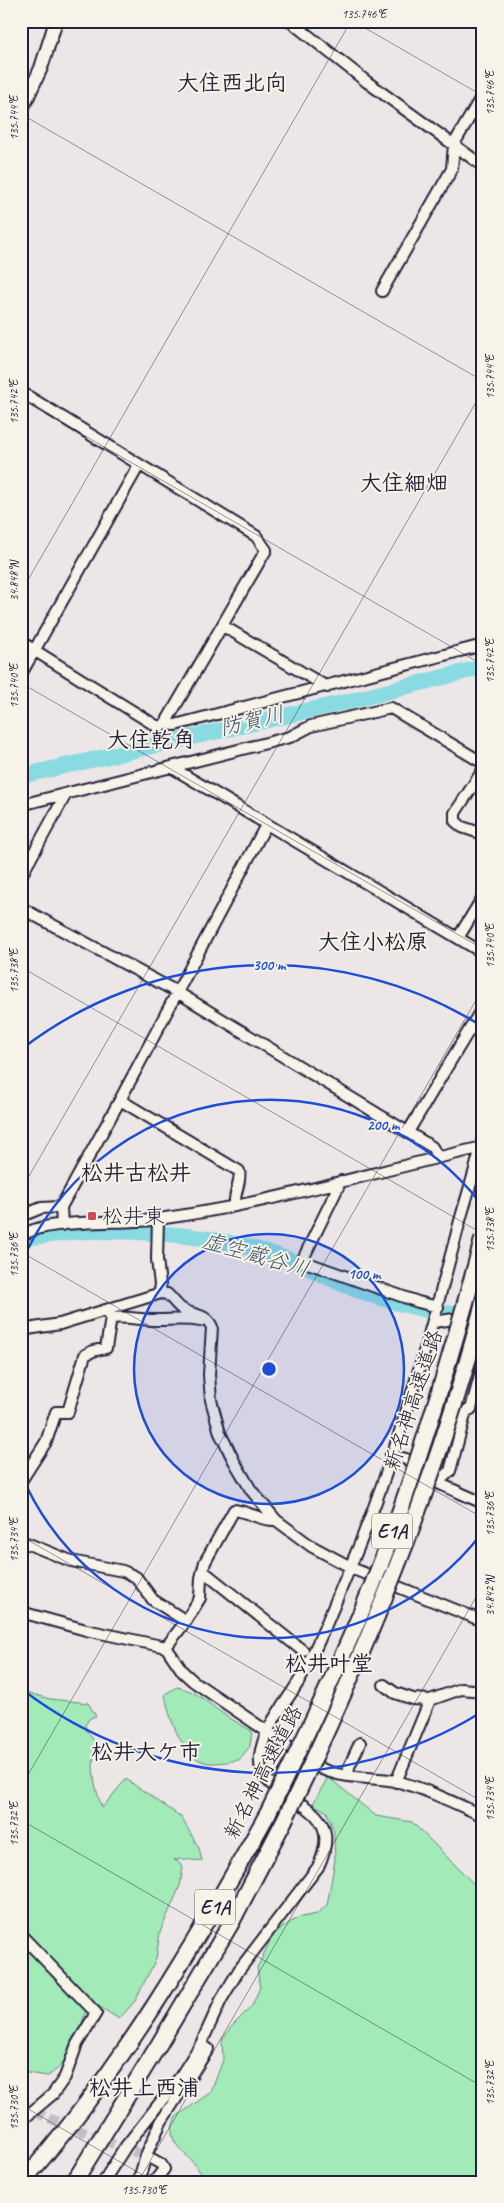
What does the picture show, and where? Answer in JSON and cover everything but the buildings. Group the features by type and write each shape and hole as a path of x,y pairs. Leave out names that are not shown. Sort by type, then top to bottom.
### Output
{"highway":[{"name":"新名神高速道路","path":"22,2182 98,2086 159,2000 202,1931 268,1812 330,1685 372,1585 416,1464 458,1333 483,1238"},
{"name":"新名神高速道路","path":"74,2182 230,1925 284,1821 352,1678 397,1569 438,1454 483,1305"}],"main road":[{"path":"21,111 41,68 56,21"}],"street":[{"path":"290,21 367,82 483,166"},
{"path":"382,291 452,169 454,144 483,94"},
{"path":"21,392 256,536 266,550 223,626 160,728"},
{"path":"21,674 139,465"},
{"path":"223,626 327,687"},
{"path":"21,642 160,728 175,726 327,687 483,645"},
{"path":"21,804 290,737 311,726 391,708 483,763"},
{"path":"171,767 483,953"},
{"path":"483,770 455,814 455,821 462,827 483,834"},
{"path":"21,876 66,794"},
{"path":"62,1226 61,1207 224,908 266,825"},
{"path":"458,938 483,897"},
{"path":"21,908 177,992 432,1147 438,1157"},
{"path":"408,1132 483,1007"},
{"path":"120,1100 239,1171 240,1176 234,1197 235,1206"},
{"path":"23,1235 40,1227 158,1219 235,1206 438,1157 482,1144"},
{"path":"103,2182 126,2146 180,2077 201,2044 230,1984 318,1868 325,1853 326,1839 323,1824 314,1812 269,1784 263,1773 260,1752 267,1732 312,1658 350,1567 391,1455 434,1322 482,1144"},
{"path":"341,1180 302,1261 418,1302 438,1307"},
{"path":"21,1214 41,1208 61,1207"},
{"path":"158,1219 157,1259 160,1294"},
{"path":"21,1330 109,1314 160,1294 167,1294 180,1308 201,1315 212,1327 209,1375 211,1400 220,1433 251,1490 276,1520 311,1546 350,1567 483,1621"},
{"path":"434,1322 473,1316 483,1309"},
{"path":"109,1314 187,1319 210,1323"},
{"path":"21,1481 46,1442 56,1412 68,1412 85,1355 106,1348 109,1314"},
{"path":"438,1482 450,1471 466,1411 471,1409 483,1365"},
{"path":"436,1420 461,1429"},
{"path":"391,1455 406,1459 438,1482 483,1503"},
{"path":"166,1647 186,1621 200,1598 202,1571 205,1562 234,1510 246,1511 265,1521 276,1520"},
{"path":"21,1541 71,1561 123,1572 136,1577 153,1600 186,1621"},
{"path":"202,1571 303,1651"},
{"path":"21,1612 86,1630 166,1647 183,1672 193,1681 322,1769 334,1774 396,1782 447,1799 483,1816"},
{"path":"384,1685 395,1693 413,1699 430,1700 461,1689 483,1691"},
{"path":"396,1782 430,1700"},
{"path":"348,1776 349,1767 360,1744"},
{"path":"21,1935 96,2013 77,2044 65,2077 53,2094 21,2121"},
{"path":"138,2182 147,2153 162,2122 208,2049 201,2044"},
{"path":"152,2159 161,2164 164,2169 154,2182"}],"green space":[{"path":"177,1687 197,1695 252,1731 250,1746 239,1760 217,1763 204,1762 196,1758 182,1743 169,1712 165,1694"},
{"path":"21,1691 50,1699 88,1703 96,1716 90,1718 85,1725 97,1745 93,1769 102,1808 126,1779 181,1817 199,1848 202,1861 174,1860 183,1867 180,1886 160,1932 156,1959 135,2001 119,2019 89,2000 79,2032 65,2061 48,2076 27,2073 21,2077"},
{"path":"328,1777 376,1816 412,1822 483,1893 483,2182 207,2182 173,2139 172,2132 176,2117 211,2092 223,2060 222,2040 230,2028 252,2006 260,1987 257,1968 274,1933 297,1918 317,1914 327,1905 335,1860 334,1832 327,1812 313,1804"}],"waterway":[{"name":"防賀川","path":"21,776 346,702 483,667"},
{"name":"虚空蔵谷川","path":"21,1237 89,1231 191,1236 241,1245 266,1252 297,1263 345,1285 426,1310 459,1313 470,1311 483,1303"}],"tunnel":[{"path":"21,2107 152,2159"}],"place":[{"name":"松井東","path":"92,1216"}],"district":[{"name":"大住西北向","path":"232,83"},
{"name":"大住細畑","path":"404,483"},
{"name":"大住乾角","path":"151,740"},
{"name":"大住小松原","path":"373,942"},
{"name":"松井古松井","path":"136,1173"},
{"name":"松井叶堂","path":"329,1664"},
{"name":"松井大ケ市","path":"146,1752"},
{"name":"松井上西浦","path":"144,2088"}]}
